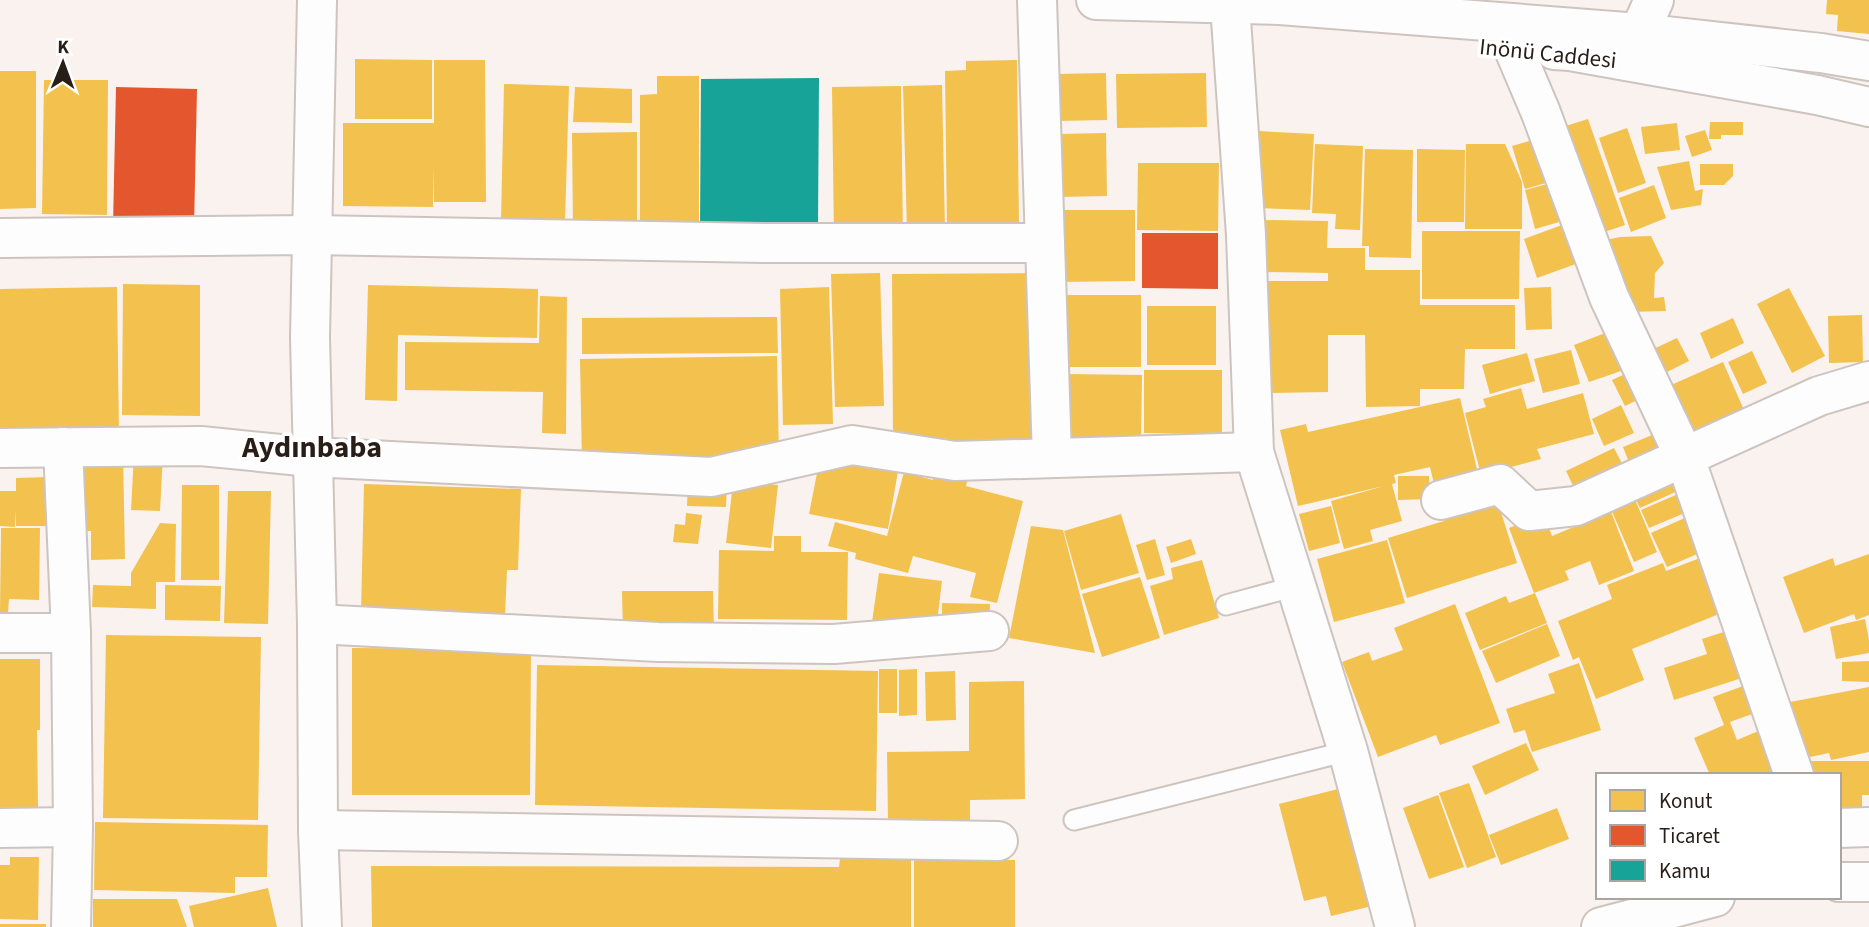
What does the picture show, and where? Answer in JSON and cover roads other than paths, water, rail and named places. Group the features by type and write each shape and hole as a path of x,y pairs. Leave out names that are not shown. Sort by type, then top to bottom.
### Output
{"street":[{"path":"317,0 310,337 322,927"},
{"path":"1037,0 1052,457"},
{"name":"Inönü Caddesi","path":"1096,0 1230,5 1280,2 1646,16 1869,61"},
{"path":"1230,5 1246,235 1254,452 1348,751 1395,927"},
{"name":"Inönü Caddesi","path":"1230,5 1273,29 1570,51 1817,95 1869,107"},
{"path":"1513,47 1541,113 1609,297 1685,458 1793,773"},
{"path":"0,238 313,235 765,243 1045,243"},
{"path":"1441,500 1500,484 1529,511 1576,506 1819,396 1869,381"},
{"path":"0,448 201,446 312,457 711,477 852,445 955,461 1254,452"},
{"path":"63,447 71,633 71,927"},
{"path":"317,624 658,642 834,644 989,631"},
{"path":"0,633 71,633"},
{"path":"0,828 73,827"},
{"path":"1841,828 1869,827"},
{"path":"318,830 998,841"},
{"path":"1841,882 1869,882"},
{"path":"1601,927 1707,899"}],"lane":[{"path":"1226,606 1296,586"},
{"path":"1074,820 1348,751"}],"district":[{"name":"Aydınbaba","path":"312,447"}]}
